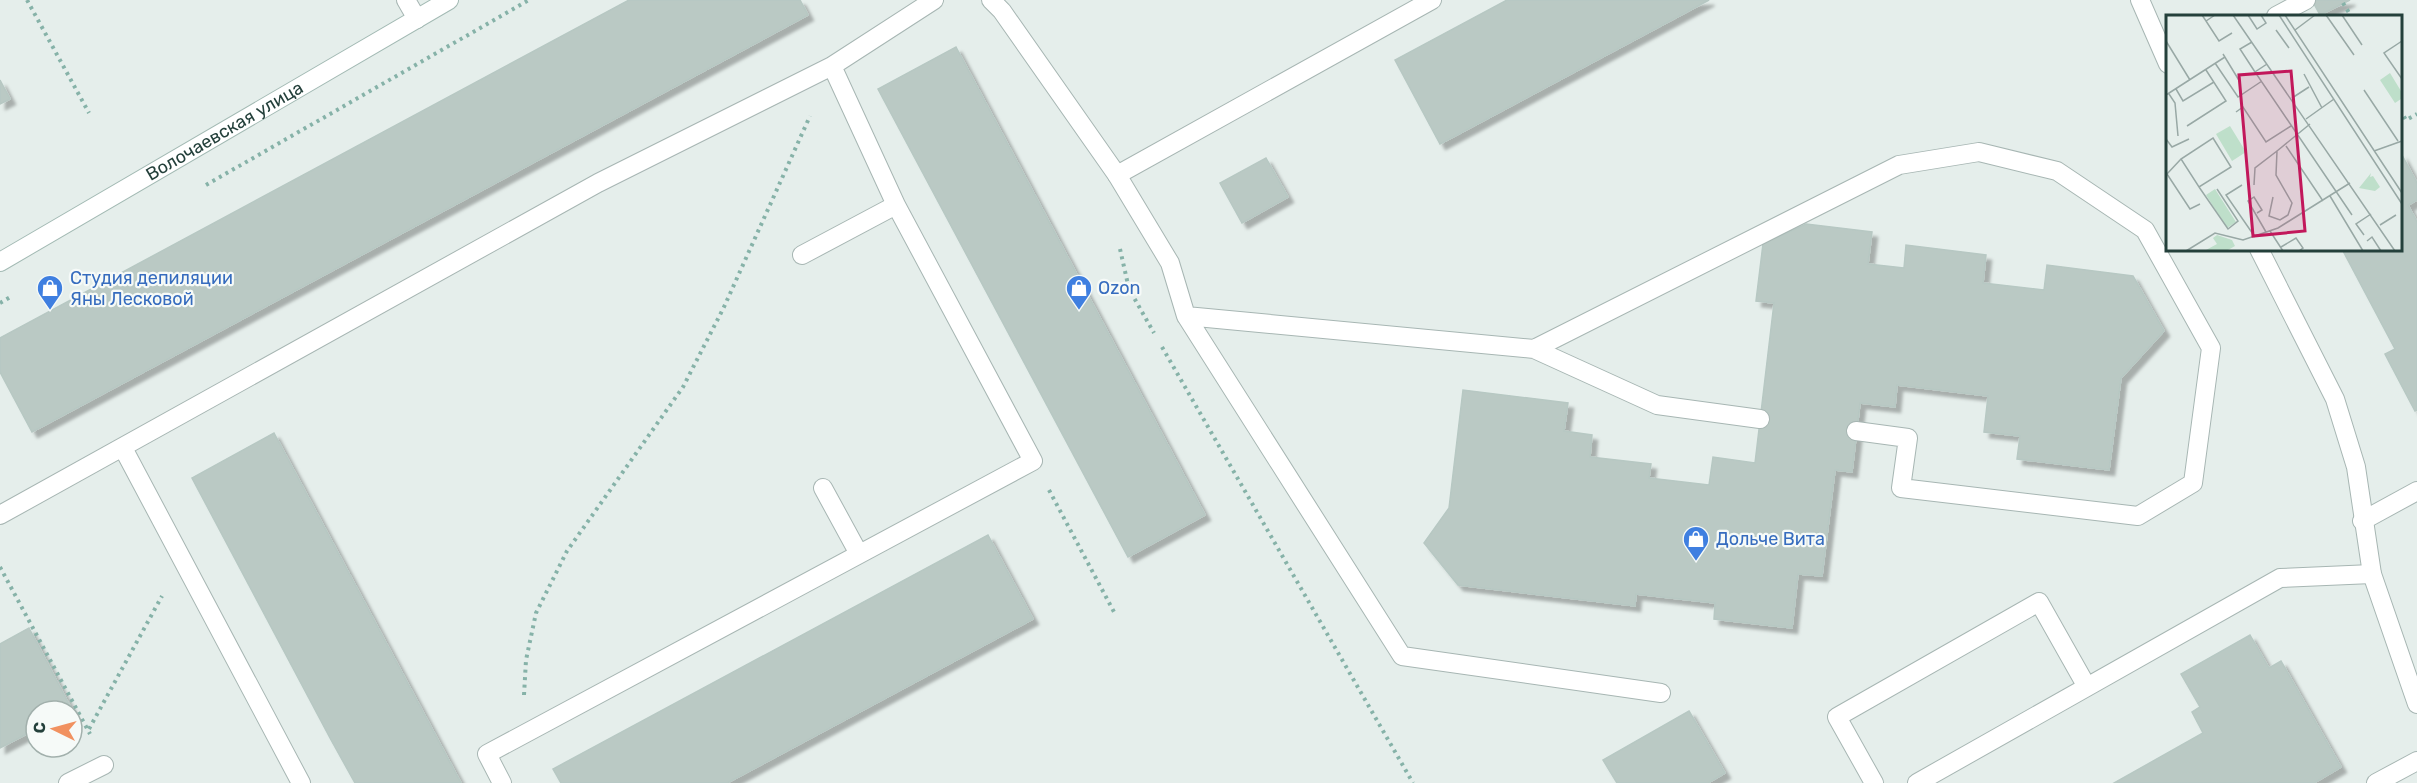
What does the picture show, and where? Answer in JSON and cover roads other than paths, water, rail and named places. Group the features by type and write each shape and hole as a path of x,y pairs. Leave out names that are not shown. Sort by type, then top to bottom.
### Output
{"street":[{"path":"406,0 417,19"},
{"name":"Волочаевская улица","path":"0,262 449,0"},
{"path":"0,514 123,448 598,183 832,66 934,0"},
{"path":"991,0 1002,11 1117,174 1170,262 1186,316 1402,656 1661,693"},
{"path":"1117,174 1432,0"},
{"path":"2140,0 2166,59"},
{"path":"2278,15 2307,0"},
{"path":"502,783 487,754 1033,461 896,205 832,66"},
{"path":"1534,349 1899,165 1979,152 2057,171 2145,230 2211,348 2193,483 2138,516 1901,488 1908,438 1856,432"},
{"path":"802,255 896,205"},
{"path":"2260,250 2335,399 2356,467 2362,521 2372,574 2417,704"},
{"path":"1186,316 1534,349 1657,405 1760,419"},
{"path":"123,448 301,783"},
{"path":"823,488 859,554"},
{"path":"2362,521 2417,491"},
{"path":"1917,783 2280,578 2372,574"},
{"path":"1874,783 1837,717 2039,602 2087,687"},
{"path":"2376,783 2417,760"},
{"path":"68,783 104,765"}],"place":[{"name":"Студия депиляции Яны Лесковой","path":"50,311"},
{"name":"Ozon","path":"1079,311"},
{"name":"Дольче Вита","path":"1696,562"}]}
